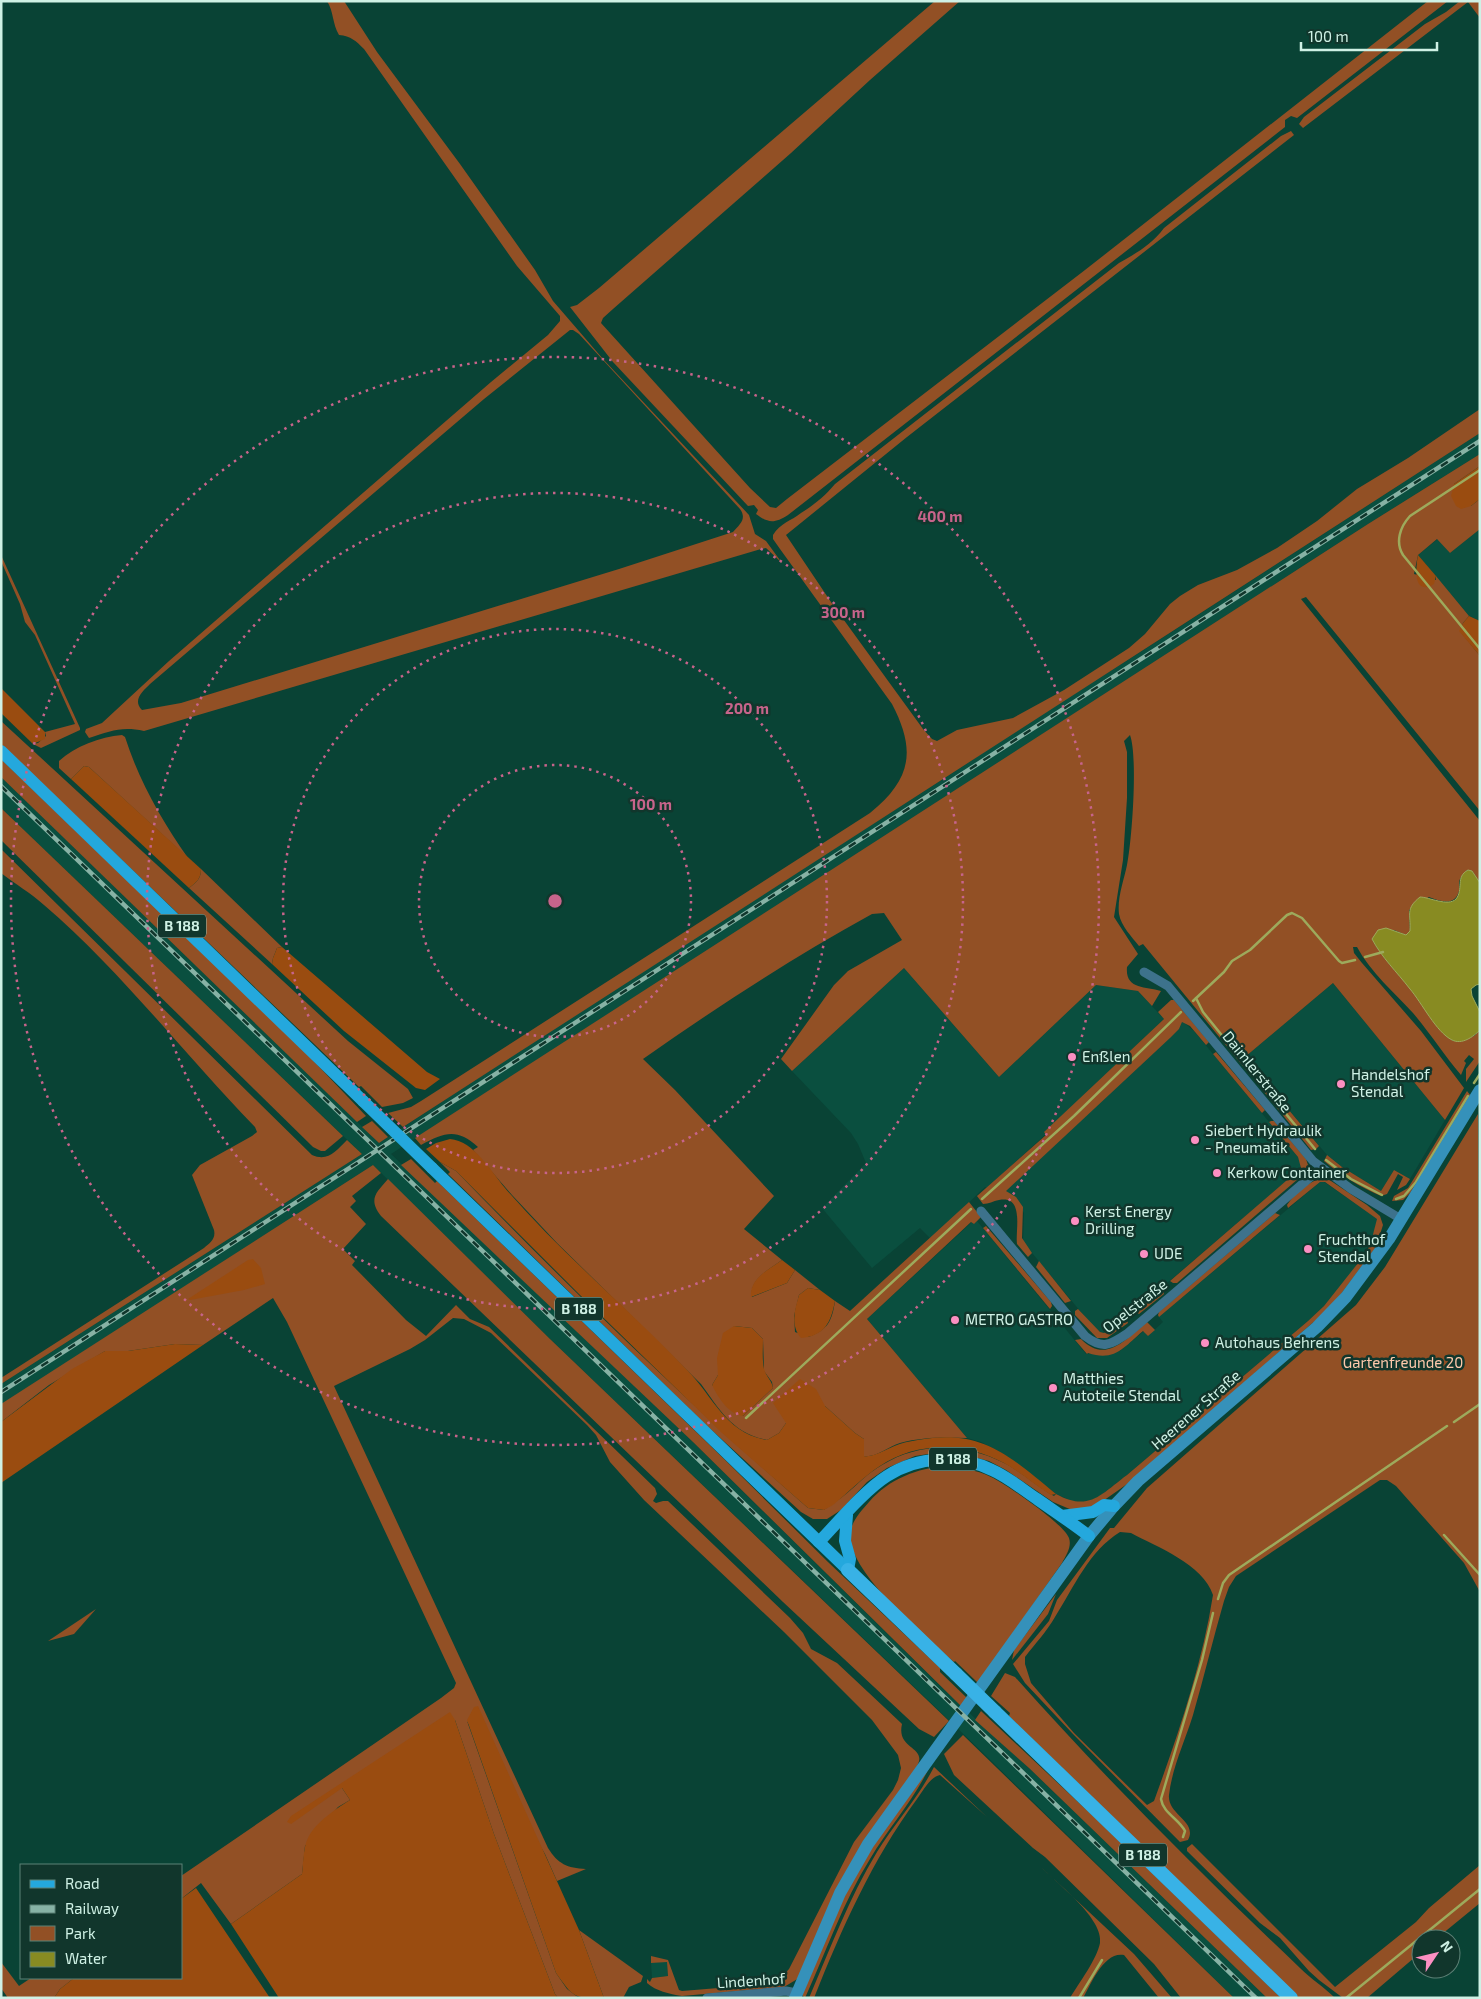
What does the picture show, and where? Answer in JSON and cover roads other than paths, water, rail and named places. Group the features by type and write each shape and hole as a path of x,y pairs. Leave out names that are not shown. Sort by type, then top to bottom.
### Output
{"highway":[{"name":"B 188","path":"848,1570 1291,1998"}],"main road":[{"name":"B 188","path":"1,751 848,1570"},
{"name":"Heerener Straße","path":"796,1996 840,1893 868,1844 1089,1536 1114,1506 1156,1465 1329,1316 1362,1278 1401,1219 1480,1090"},
{"name":"B 188","path":"819,1542 870,1490 895,1471 918,1462 949,1459 972,1462 996,1472 1089,1536"},
{"path":"1062,1516 1092,1512 1104,1505 1114,1506"},
{"path":"847,1515 845,1541 850,1558 848,1570"}],"street":[{"name":"Daimlerstraße","path":"1144,972 1168,986 1321,1168 1351,1189 1401,1219"},
{"name":"Opelstraße","path":"981,1211 1085,1336 1094,1343 1106,1345 1128,1333 1321,1168"},
{"name":"Lindenhof","path":"707,1998 786,1992 796,1996"}],"water":[{"path":"1468,870 1472,871 1480,883 1480,984 1471,989 1472,996 1480,1012 1480,1030 1471,1038 1460,1042 1452,1040 1440,1031 1372,939 1378,930 1386,928 1406,935 1410,931 1410,912 1415,901 1420,897 1443,902 1453,901 1458,895 1462,876"}],"waterway":[{"path":"1480,470 1410,516 1401,530 1399,540 1403,555 1480,649"},
{"path":"1193,1001 1224,972 1232,961 1250,950 1287,915 1292,913 1302,918 1339,961 1342,963 1355,960"},
{"path":"1365,957 1383,952"},
{"path":"1196,998 1203,1012 1254,1075"},
{"path":"982,1199 1074,1116 1181,1012"},
{"path":"1474,1083 1480,1074"},
{"path":"1263,1086 1315,1149"},
{"path":"1396,1199 1404,1196 1416,1182 1468,1096"},
{"path":"1326,1160 1351,1179 1382,1195"},
{"path":"746,1418 971,1209"},
{"path":"1454,1422 1480,1404"},
{"path":"1218,1599 1223,1583 1229,1575 1447,1426"},
{"path":"1444,1535 1480,1575"},
{"path":"1183,1837 1185,1831 1168,1812 1161,1799 1202,1660 1213,1613"},
{"path":"1346,1998 1480,1889"},
{"path":"1079,1998 1102,1960"}],"railway":[{"path":"1,1392 1480,441"},
{"path":"1,786 1256,1998"}],"place":[{"name":"Enßlen","path":"1072,1057"},
{"name":"Handelshof Stendal","path":"1341,1084"},
{"name":"Siebert Hydraulik - Pneumatik","path":"1195,1140"},
{"name":"Kerkow Container","path":"1217,1173"},
{"name":"Kerst Energy Drilling","path":"1075,1221"},
{"name":"Fruchthof Stendal","path":"1308,1249"},
{"name":"UDE","path":"1144,1254"},
{"name":"METRO GASTRO","path":"955,1320"},
{"name":"Autohaus Behrens","path":"1205,1343"},
{"name":"Matthies Autoteile Stendal","path":"1053,1388"}],"park label":[{"name":"Gartenfreunde 20","path":"1403,1363"}]}
